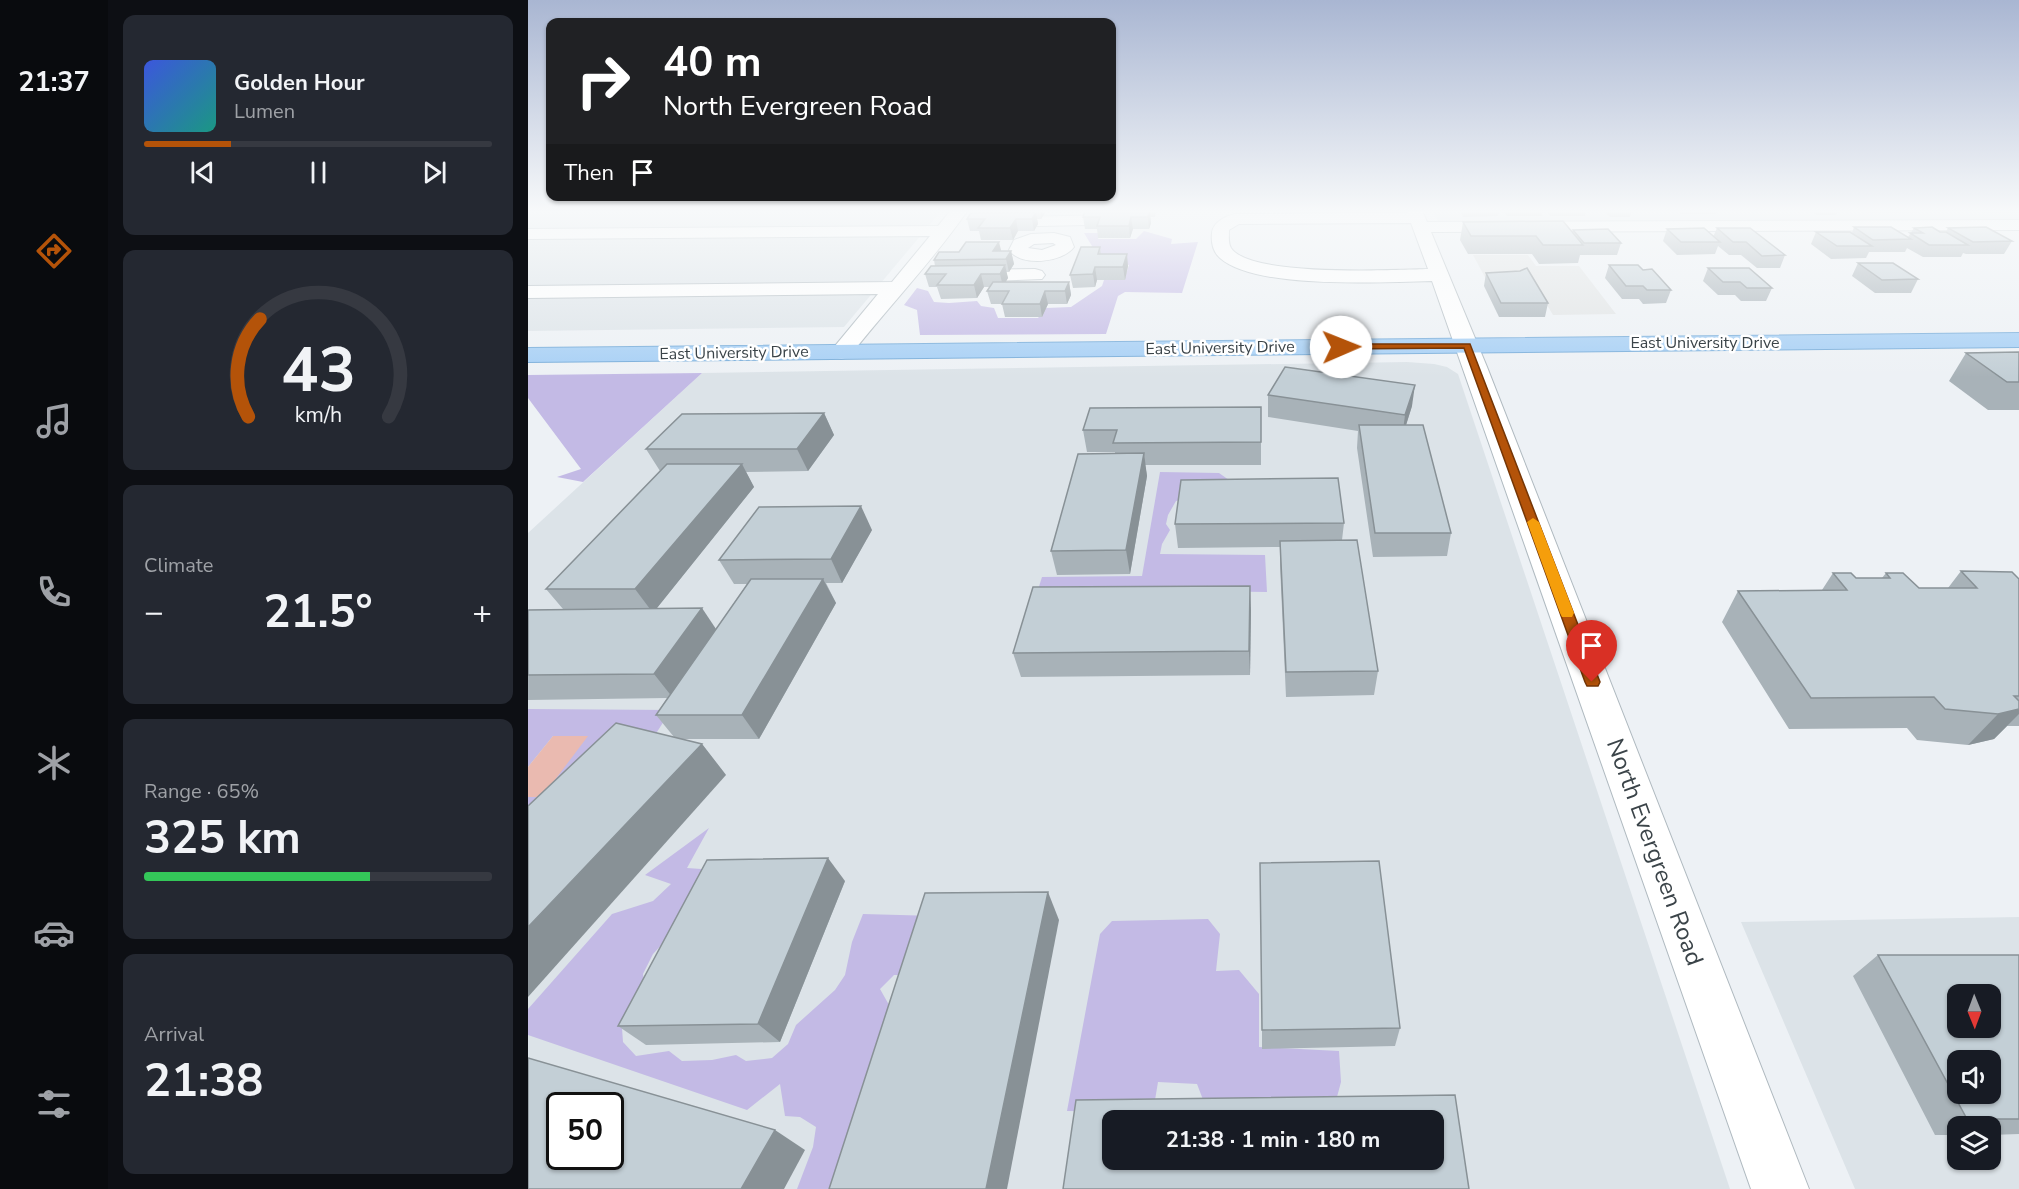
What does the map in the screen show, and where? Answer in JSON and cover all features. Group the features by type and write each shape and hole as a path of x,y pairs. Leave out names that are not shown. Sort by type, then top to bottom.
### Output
{"main road":[{"name":"East University Drive","path":"528,356 2019,340"}],"street":[{"path":"841,352 882,301 898,288 916,265"},
{"path":"958,276 1032,281 1038,265"},
{"path":"1251,265 1299,275 1439,276"},
{"name":"North Evergreen Road","path":"1435,265 1467,345 1780,1189"},
{"path":"528,292 898,288"},
{"path":"866,352 901,303 898,288"}],"shaded area":[{"path":"528,265 896,265 844,327 528,331"},
{"path":"1129,265 1191,265 1182,293 1125,292 1118,296 1106,334 920,335 917,310 904,305 917,288 928,291 934,302 977,301 981,306 994,308 998,318 1038,318 1046,308 1071,307 1102,286 1104,280 1124,280"},
{"path":"1479,265 1579,266 1616,314 1553,315 1532,280 1487,281"},
{"path":"1407,362 1447,367 1458,374 1730,1189 528,1189 528,533 702,373"},
{"path":"702,373 583,482 557,477 581,469 528,398 528,375"},
{"path":"1160,472 1219,473 1229,480 1176,501 1168,515 1166,524 1170,530 1162,544 1160,554 1265,555 1267,592 1195,591 1032,609 1042,577 1142,576"},
{"path":"528,709 671,710 648,746 528,862 528,797 542,797 553,736 528,767"},
{"path":"553,736 588,736 542,797 528,797 528,767"},
{"path":"709,828 687,868 730,871 653,954 643,974 645,988 622,1028 623,1042 636,1056 669,1051 682,1061 712,1060 736,1055 746,1061 772,1058 788,1044 796,1025 835,990 845,975 852,942 863,914 936,916 920,975 894,975 880,989 893,1012 862,1160 828,1189 797,1189 813,1147 816,1127 800,1117 785,1116 780,1084 747,1110 528,1035 528,1009 612,914 653,901 671,884 645,875"},
{"path":"2019,917 2019,1189 1855,1189 1741,922"},
{"path":"1208,919 1220,934 1216,971 1239,970 1259,994 1259,1047 1339,1051 1341,1082 1334,1108 1207,1110 1197,1084 1158,1082 1153,1110 1067,1111 1100,934 1112,921"}],"building":[{"path":"1005,265 1000,274 981,274 974,285 937,285 946,274 925,274 931,266"},
{"path":"1074,265 1123,265 1095,267 1093,274 1070,275"},
{"path":"1609,265 1638,265 1643,270 1652,269 1671,290 1647,290 1643,286 1626,286"},
{"path":"1862,265 1897,265 1918,279 1882,280"},
{"path":"1527,268 1548,303 1501,303 1486,273 1520,271"},
{"path":"1708,268 1749,268 1772,288 1747,288 1740,282 1723,282"},
{"path":"993,282 1069,282 1065,291 1045,291 1040,304 1002,304 1009,291 987,291"},
{"path":"2019,352 2019,382 2007,382 1966,353"},
{"path":"1285,367 1415,385 1405,415 1268,395"},
{"path":"1261,407 1261,442 1113,443 1117,430 1083,430 1090,408"},
{"path":"824,413 797,449 646,449 682,414"},
{"path":"1359,425 1423,425 1451,533 1375,533"},
{"path":"1144,453 1126,550 1051,551 1078,454"},
{"path":"667,464 742,464 635,589 546,589"},
{"path":"1338,478 1344,523 1175,524 1181,480"},
{"path":"861,506 831,559 719,560 759,507"},
{"path":"1357,540 1378,671 1286,672 1280,541"},
{"path":"1961,571 2012,572 2019,579 2019,696 2014,696 2019,701 2019,709 1998,714 1945,709 1934,697 1811,698 1738,591 1847,590 1833,573 1851,573 1856,578 1890,578 1886,573 1903,573 1919,588 1977,588"},
{"path":"751,579 823,579 742,715 656,715"},
{"path":"1250,586 1249,651 1013,653 1033,587"},
{"path":"702,608 654,674 528,675 528,610"},
{"path":"616,723 702,744 528,927 528,806"},
{"path":"828,858 758,1024 618,1026 707,860"},
{"path":"1379,861 1400,1028 1262,1030 1260,863"},
{"path":"1048,892 986,1189 829,1189 925,893"},
{"path":"1878,955 2019,955 2019,1119 2001,1119 2001,1116 1965,1116 1959,1104 2001,1104 2001,1050 1947,1050 1947,1082"},
{"path":"528,1058 775,1130 741,1189 528,1189"},
{"path":"1455,1095 1469,1189 1063,1189 1076,1100"}],"slow traffic":[{"path":"1533,522 1567,613"}],"route":[{"path":"1341,347 1467,345 1592,682"}]}
